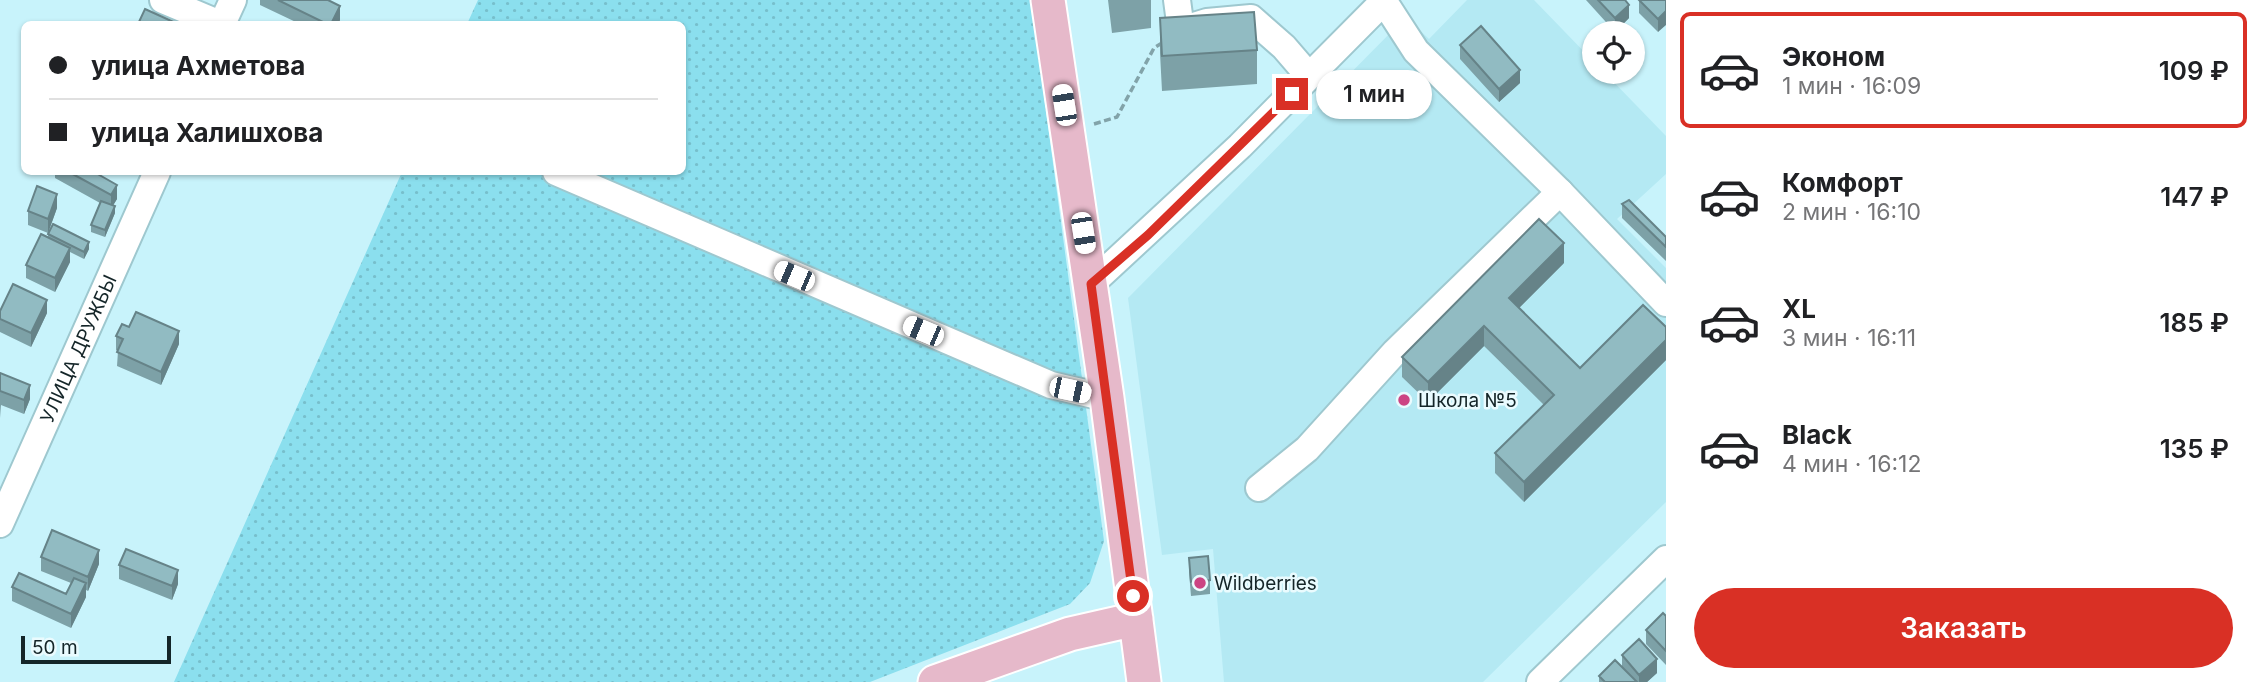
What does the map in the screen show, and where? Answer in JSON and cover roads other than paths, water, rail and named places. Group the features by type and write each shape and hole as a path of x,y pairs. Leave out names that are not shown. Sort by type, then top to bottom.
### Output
{"main road":[{"path":"1048,0 1091,284 1144,682"},
{"path":"935,682 1070,634 1136,619"}],"street":[{"path":"163,0 214,21"},
{"path":"222,21 233,0"},
{"path":"1177,0 1181,30 1207,22 1251,18 1284,47 1309,76"},
{"path":"1091,284 1148,235 1384,0 1416,51 1560,192 1666,303"},
{"name":"УЛИЦА ДРУЖБЫ","path":"0,524 156,175"},
{"path":"563,175 1051,385 1107,398"},
{"path":"1259,488 1307,449 1395,352 1560,192"},
{"path":"1541,682 1666,559"}],"place":[{"name":"Школа №5","path":"1404,400"},
{"name":"Wildberries","path":"1200,583"}]}
